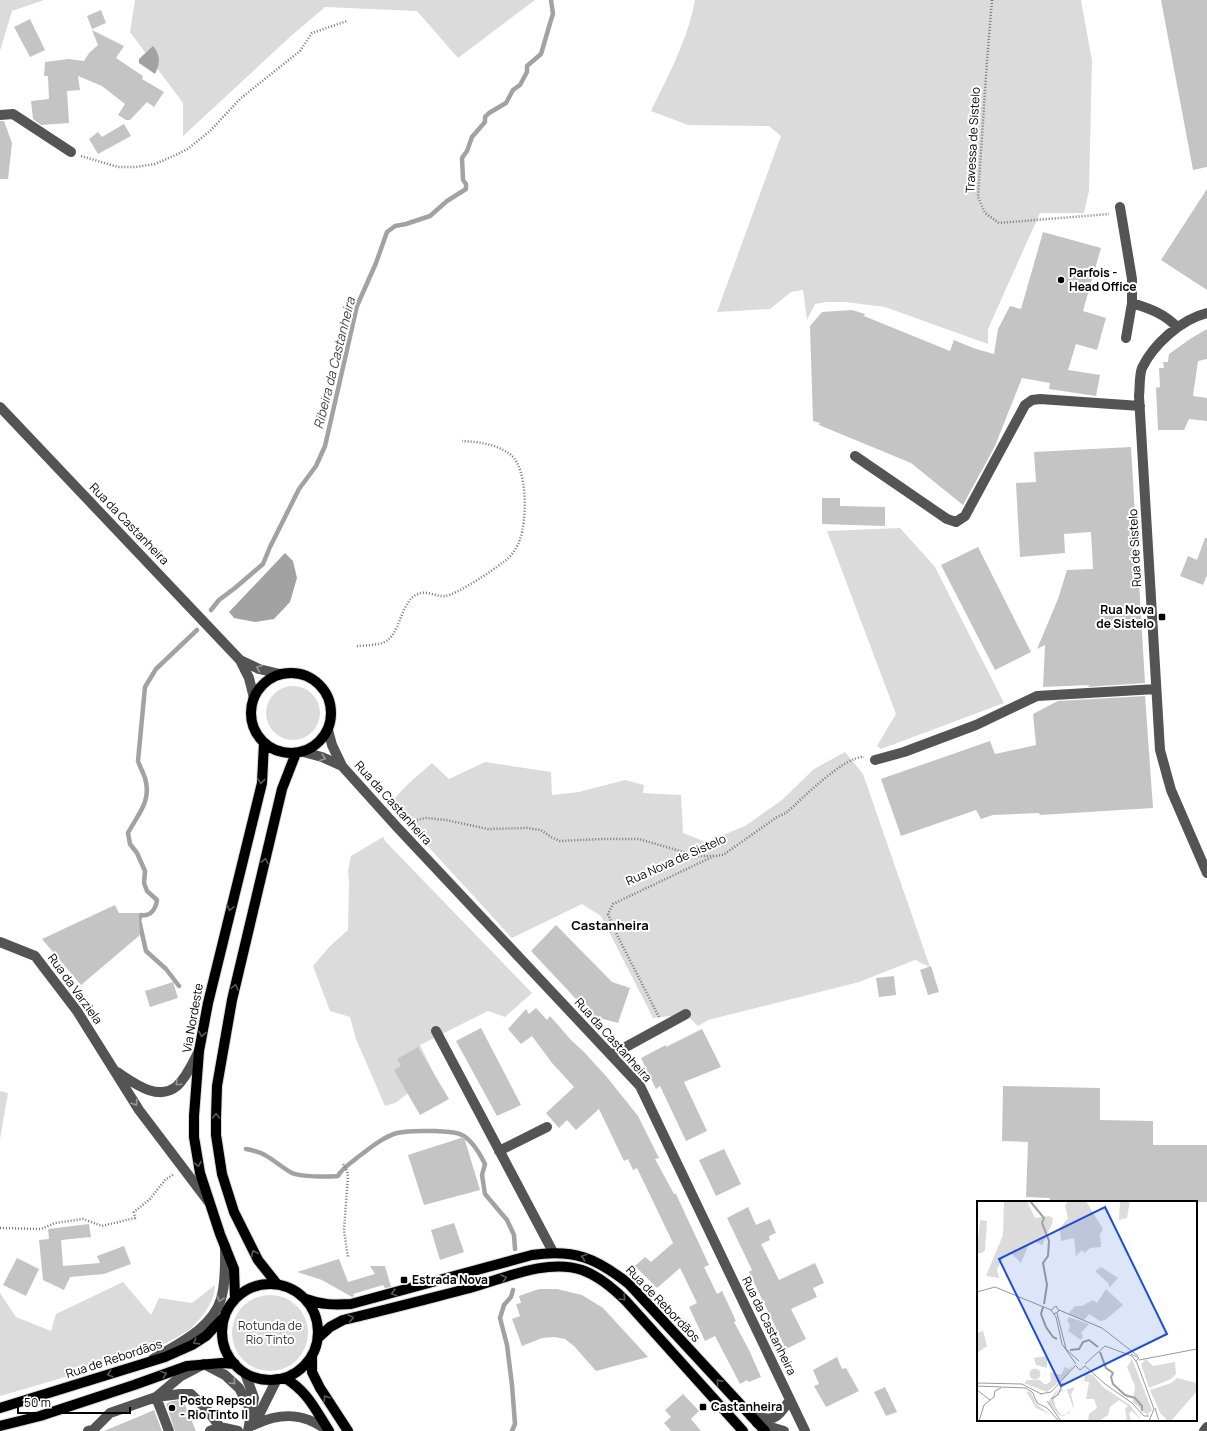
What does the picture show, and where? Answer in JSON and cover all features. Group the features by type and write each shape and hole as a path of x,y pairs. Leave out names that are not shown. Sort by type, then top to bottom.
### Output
{"main road":[{"path":"291,673 304,675 316,682 325,692 330,704 331,717 328,730 322,740 313,747 299,752 284,753 273,749 256,733 252,722 251,710 254,698 260,688 269,680 280,674 291,673"},
{"name":"Via Nordeste","path":"236,1298 234,1269 200,1173 194,1137 194,1116 199,1051 208,1002 220,946 262,783 264,742"},
{"path":"277,1284 258,1260 234,1212 222,1174 216,1135 217,1086 232,1000 282,789 299,752"},
{"name":"Rua de Rebordãos","path":"306,1299 329,1305 351,1304 532,1255 553,1252 589,1258 610,1269 629,1284 765,1431"},
{"name":"Rua de Rebordãos","path":"318,1338 330,1327 343,1320 537,1269 562,1266 582,1270 614,1289 743,1431"},
{"path":"312,1356 300,1369 281,1378 261,1379 245,1373 235,1364 225,1346 223,1334 227,1312 236,1298 258,1285 277,1284 294,1290 306,1299 317,1319 318,1338 312,1356 312,1372 320,1388 348,1431"},
{"name":"Rua de Rebordãos","path":"0,1408 165,1357 192,1345 206,1336 227,1312"},
{"path":"0,1426 40,1416 187,1366 235,1364"},
{"path":"281,1378 297,1386 307,1396 328,1431"},
{"path":"13,1431 40,1416"}],"street":[{"path":"0,114 13,114 71,152"},
{"path":"1121,210 1132,279 1132,304 1126,338"},
{"path":"1132,304 1152,309 1167,317 1177,327"},
{"name":"Rua de Sistelo","path":"1207,313 1177,327 1154,348 1142,370 1139,396 1160,750 1171,790 1207,873"},
{"path":"855,456 947,519 956,522 965,516 1025,405 1032,400 1040,399 1140,406"},
{"name":"Rua da Castanheira","path":"0,407 240,660 249,678 254,698"},
{"name":"Rua da Castanheira","path":"240,660 259,668 280,674"},
{"path":"875,760 904,752 976,725 1037,696 1156,689"},
{"name":"Rua da Castanheira","path":"328,730 332,745 342,766 396,826 640,1086 805,1431"},
{"name":"Rua da Castanheira","path":"299,752 322,757 342,766"},
{"name":"Rua da Varziela","path":"0,942 35,956 77,1011 139,1110 210,1203"},
{"path":"611,1055 686,1014"},
{"path":"436,1031 553,1252"},
{"name":"Rua da Varziela","path":"114,1070 146,1090 153,1092 167,1091 177,1086 199,1051"},
{"path":"500,1151 547,1127"},
{"path":"147,1362 194,1334 214,1313 221,1299 224,1284 225,1246"},
{"path":"156,1397 181,1376 199,1365 226,1375 239,1388 251,1411"},
{"path":"245,1373 254,1398 251,1411 251,1429"},
{"path":"251,1429 281,1378"},
{"path":"91,1431 110,1413 156,1397 190,1394 208,1411 219,1429"},
{"path":"156,1397 169,1431"},
{"path":"754,1419 774,1418 790,1400"},
{"path":"251,1429 270,1418 290,1416 308,1419 319,1424 328,1431"},
{"path":"754,1419 784,1431"},
{"path":"1204,1431 1207,1427"},
{"path":"210,1431 219,1429 238,1431"}],"path":[{"name":"Travessa de Sistelo","path":"992,0 978,197 985,213 998,223 1121,210"},
{"path":"71,152 118,167 136,167 155,164 178,154 189,148 210,131 241,98 300,51 312,33 347,21"},
{"path":"357,646 382,642 389,639 412,598 425,592 444,596 456,592 503,563 513,552 520,539 524,521 524,484 520,470 512,456 497,447 481,442 462,441"},
{"name":"Rua Nova de Sistelo","path":"664,1026 615,932 608,914 612,904 714,856 723,855 777,817 786,813 838,768 858,757 868,757 875,760"},
{"path":"396,826 413,820 426,818 446,820 488,828 541,830 551,838 560,841 639,839 698,856 714,856"},
{"path":"343,1164 348,1176 344,1230 348,1258"},
{"path":"0,1228 41,1229 55,1223 84,1219 102,1226 135,1218 134,1212 150,1199 165,1180 184,1168"}],"green space":[{"path":"0,0 44,0 12,11 0,51"},
{"path":"135,0 535,0 458,58 417,11 325,7 291,36 183,136 183,103 130,32"},
{"path":"695,0 1081,0 1092,61 1089,191 1084,213 1040,213 988,329 988,344 885,307 845,302 815,304 807,320 803,290 791,292 770,309 717,312 781,136 769,126 688,125 651,111 671,71 688,29"},
{"path":"900,528 935,567 1004,703 881,749 877,746 896,714 827,531"},
{"path":"288,686 298,686 308,690 316,698 320,708 320,718 316,728 308,736 298,740 288,740 278,736 270,728 266,718 266,708 270,698 278,690"},
{"path":"845,752 863,774 930,967 915,960 859,982 708,1020 698,1026 686,1014 653,1018 601,916 582,904 512,938 389,804 408,784 432,763 449,779 485,762 551,772 552,795 579,792 625,780 644,785 643,793 681,795 683,833 706,842 745,826 782,800 814,769"},
{"path":"383,837 386,842 532,993 505,1017 488,1011 420,1045 434,1074 395,1103 385,1106 356,1039 350,1017 330,1011 313,966 329,947 348,930 348,871 351,856"},
{"path":"0,1091 8,1093 0,1139"},
{"path":"123,1282 151,1315 159,1298 192,1303 215,1285 213,1298 203,1315 190,1329 178,1337 135,1355 0,1396 0,1293 16,1317 51,1331 56,1314"},
{"name":"Rotunda de Rio Tinto","path":"270,1295 285,1298 297,1306 305,1318 308,1333 305,1348 297,1360 285,1368 270,1371 255,1368 243,1360 235,1348 232,1333 235,1318 243,1306 255,1298"}],"shaded area":[{"path":"153,46 156,49 159,60 155,74 139,63 139,59"},
{"path":"285,553 293,561 297,578 290,602 274,619 255,622 234,618 229,612"}],"building":[{"path":"1161,0 1207,0 1207,167 1193,170"},
{"path":"101,10 106,23 92,29 87,16"},
{"path":"30,19 45,50 30,57 14,27"},
{"path":"92,30 124,46 116,58 143,76 142,79 164,92 154,107 147,102 130,120 126,120 118,115 125,104 102,86 78,76 80,90 67,91 69,123 41,125 33,119 31,101 49,99 48,76 44,76 45,62 69,59 84,61 89,53 98,45"},
{"path":"0,121 4,121 12,143 8,179 0,179"},
{"path":"124,124 131,136 98,154 89,139 98,132 102,137"},
{"path":"1207,189 1207,290 1161,260"},
{"path":"1043,232 1101,248 1083,311 1106,318 1097,350 1076,344 1068,370 1100,375 1096,396 1049,389 1050,383 1022,378 995,446 963,505 911,463 819,425 820,423 813,421 810,326 822,312 852,310 865,314 864,316 950,351 954,340 973,348 994,354 998,329 1010,306 1021,309"},
{"path":"1207,329 1207,359 1198,361 1193,396 1207,398 1207,421 1189,419 1184,430 1158,430 1156,388 1160,387 1159,368 1164,368 1163,362 1168,362 1169,354"},
{"path":"1131,447 1145,683 1087,687 1090,685 1043,687 1045,645 1037,649 1058,599 1067,570 1093,569 1091,532 1064,534 1065,553 1020,557 1016,483 1036,482 1034,452"},
{"path":"822,498 840,498 840,506 885,507 885,526 822,524"},
{"path":"1205,538 1207,538 1207,575 1203,585 1180,576 1188,556 1197,560"},
{"path":"978,547 1031,652 995,670 941,565"},
{"path":"1145,696 1153,808 1040,815 1039,813 993,815 981,819 976,810 901,836 881,779 990,741 995,754 1036,745 1033,714 1058,701"},
{"path":"115,905 119,913 139,913 140,935 81,985 42,939"},
{"path":"556,925 612,982 630,988 618,1023 592,1016 531,951"},
{"path":"931,966 939,992 928,995 920,970"},
{"path":"894,976 896,995 879,997 876,978"},
{"path":"173,982 178,998 150,1007 145,991"},
{"path":"536,1008 547,1020 550,1016 606,1076 638,1116 659,1158 655,1159 674,1194 676,1194 709,1265 704,1267 717,1294 722,1291 736,1321 734,1322 761,1377 749,1382 747,1380 740,1384 715,1336 705,1341 689,1307 697,1303 680,1268 657,1288 635,1266 645,1257 651,1262 673,1243 637,1168 633,1170 628,1159 624,1161 599,1109 576,1130 567,1120 559,1128 546,1113 574,1087 552,1063 532,1036 521,1044 508,1029 526,1009 529,1014"},
{"path":"481,1028 521,1105 497,1116 456,1041"},
{"path":"702,1029 721,1067 684,1082 707,1131 686,1141 660,1086 656,1089 641,1058"},
{"path":"418,1047 449,1099 420,1115 394,1070 401,1066 397,1059"},
{"path":"1003,1086 1100,1088 1100,1120 1153,1121 1153,1145 1207,1145 1207,1202 1050,1201 1050,1198 1026,1197 1028,1142 1002,1141"},
{"path":"464,1137 480,1190 424,1205 408,1155"},
{"path":"724,1149 741,1184 716,1196 699,1160"},
{"path":"748,1207 756,1225 770,1219 776,1233 769,1236 770,1240 761,1244 779,1280 815,1263 824,1283 813,1288 817,1297 791,1309 806,1339 786,1349 749,1272 752,1270 727,1218"},
{"path":"454,1223 464,1252 440,1260 431,1230"},
{"path":"89,1224 91,1237 61,1240 63,1266 100,1263 97,1256 124,1246 131,1264 104,1274 70,1277 64,1290 43,1280 39,1240 49,1239 48,1229"},
{"path":"17,1258 39,1269 26,1296 3,1285"},
{"path":"339,1259 348,1282 375,1274 370,1266 385,1266 391,1287 385,1288 383,1285 353,1294 354,1296 352,1297 322,1280 297,1272"},
{"path":"539,1289 557,1289 582,1295 603,1308 648,1357 596,1371 574,1346 565,1339 554,1337 542,1338 522,1346 512,1319 520,1316 516,1304 521,1303 519,1296"},
{"path":"837,1357 842,1369 846,1368 859,1391 826,1407 814,1386 819,1384 813,1370"},
{"path":"885,1387 897,1412 886,1416 874,1392"},
{"path":"683,1394 699,1411 691,1419 701,1431 671,1431 664,1423 671,1417 665,1410"},
{"path":"183,1400 196,1431 175,1431 166,1404 172,1401"},
{"path":"154,1410 162,1431 104,1431 133,1419"}],"waterway":[{"name":"Ribeira da Castanheira","path":"211,610 219,600 263,564 299,489 316,466 325,446 357,306 376,263 387,232 395,226 430,216 447,201 466,189 466,184 463,180 462,158 467,151 472,137 485,122 485,117 506,103 513,90 520,85 527,72 527,66 541,54 553,14 551,0"},
{"name":"Ribeira da Castanheira","path":"179,986 166,969 146,951 139,920 141,915 148,915 152,911 157,900 147,891 144,883 145,871 137,853 130,844 128,833 143,807 147,794 145,778 138,761 145,687 156,669 197,630"},
{"name":"Ribeira da Castanheira","path":"246,1149 265,1155 292,1173 315,1176 338,1176 342,1170 377,1143 397,1133 426,1131 449,1132 462,1135 472,1144 485,1164 482,1175 485,1194 507,1220 514,1235 515,1249"},
{"name":"Ribeira da Castanheira","path":"512,1431 515,1424 512,1385 507,1345 500,1318 504,1305 511,1297 513,1290"}],"place":[{"name":"Parfois - Head Office","path":"1061,280"},
{"name":"Rua Nova de Sistelo","path":"1162,617"},
{"name":"Estrada Nova","path":"404,1280"},
{"name":"Castanheira","path":"703,1407"},
{"name":"Posto Repsol - Rio Tinto II","path":"172,1408"}],"district":[{"name":"Castanheira","path":"610,925"}]}
